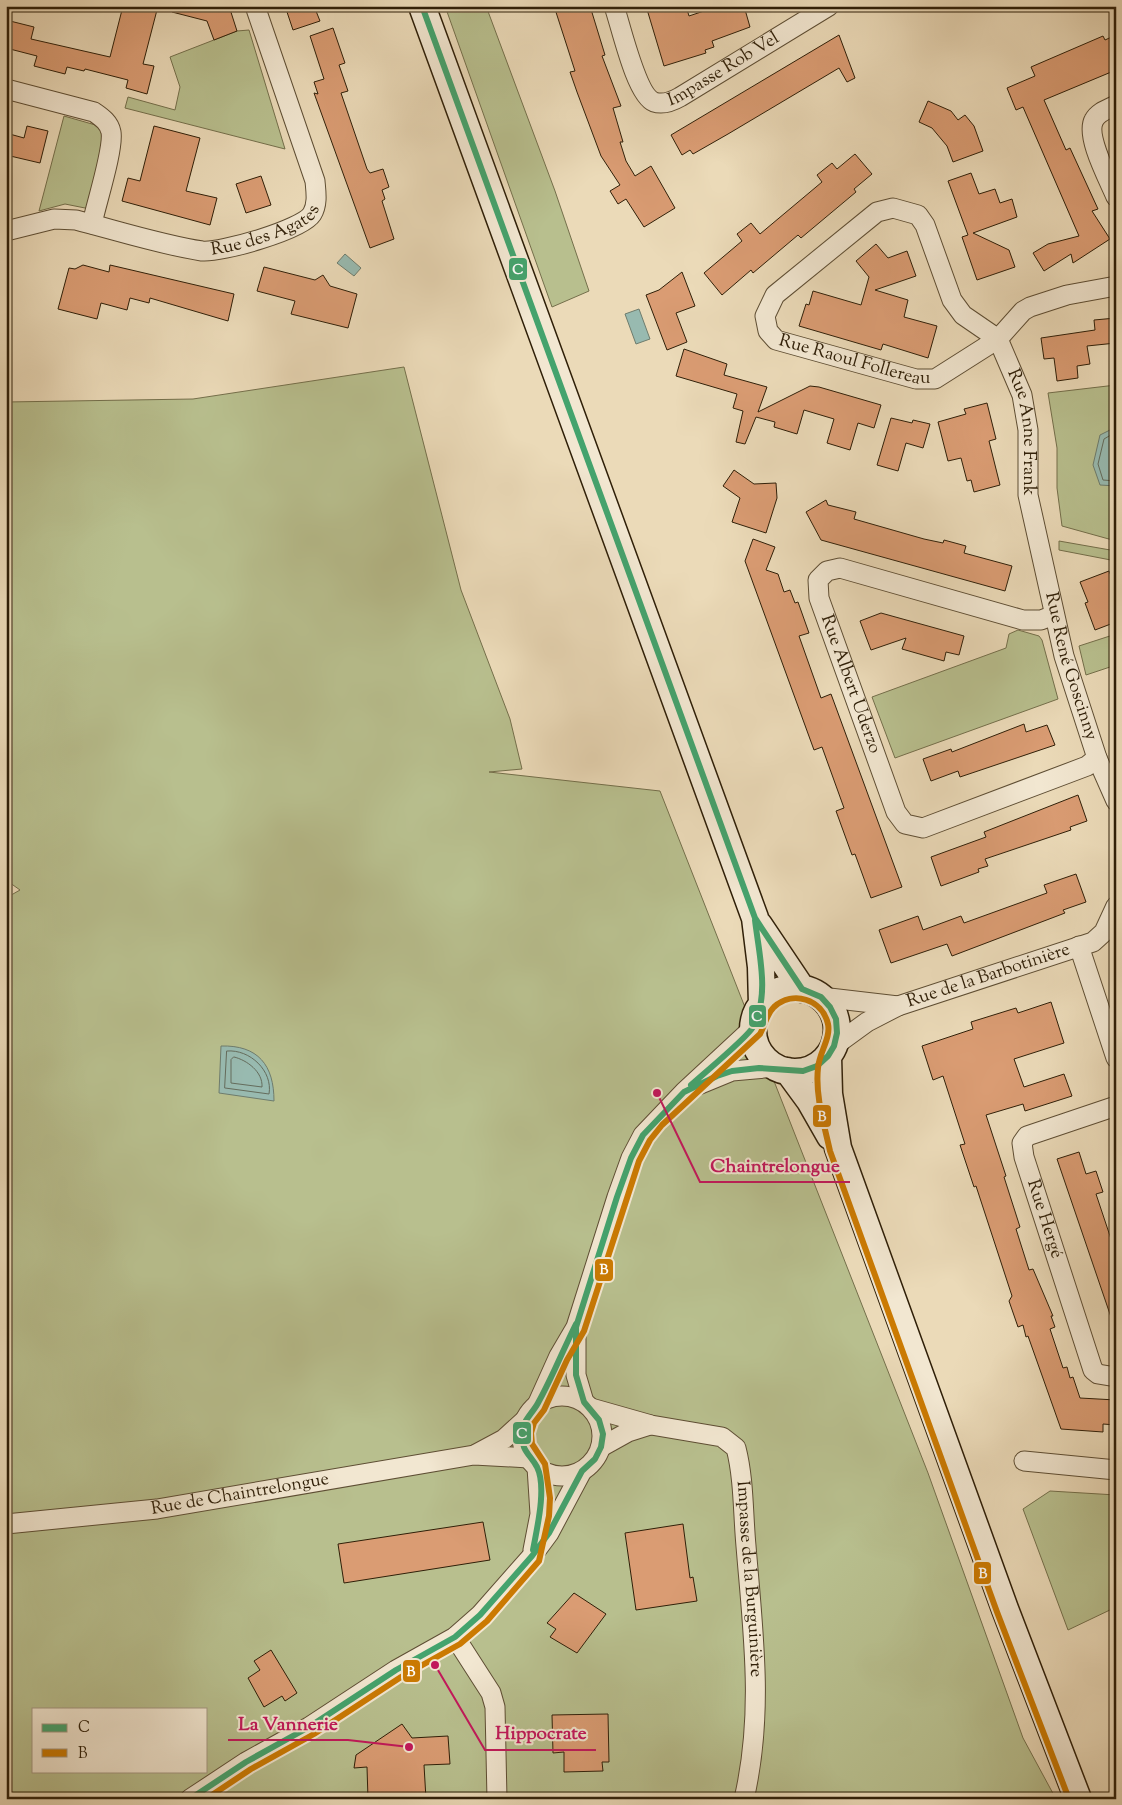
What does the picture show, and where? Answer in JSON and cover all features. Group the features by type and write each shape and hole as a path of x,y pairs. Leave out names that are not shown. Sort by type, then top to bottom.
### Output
{"main road":[{"path":"422,6 754,918 761,967 758,1016 759,1051 782,1069 810,1101 838,1148"},
{"path":"754,918 812,993 830,1007 836,1019 837,1033 831,1051 829,1094 838,1148 1004,1609 1078,1799"},
{"path":"758,1016 780,992 812,993"},
{"path":"782,1069 803,1071 817,1066 831,1051"}],"street":[{"name":"Rue des Agates","path":"6,231 54,218 92,224 203,251 226,249 296,226 312,215 317,199 315,181 255,6"},
{"name":"Impasse Rob Vel","path":"614,6 638,82 646,96 654,102 662,103 680,97 830,6"},
{"path":"6,89 94,112 106,121 111,132 110,147 92,224"},
{"path":"1116,105 1100,112 1096,116 1093,121 1092,134 1116,197"},
{"name":"Rue Raoul Follereau","path":"893,208 918,215 925,225 952,300 963,315 998,339 935,379 916,379 776,340 768,331 765,316 775,296 877,212 893,208"},
{"path":"998,339 1023,311 1030,307 1067,295 1116,286"},
{"name":"Rue Anne Frank","path":"998,339 1022,395 1028,430 1028,494 1034,528"},
{"name":"Rue René Goscinny","path":"1034,528 1071,684 1097,758 1116,801"},
{"name":"Rue Albert Uderzo","path":"1054,615 1041,620 1024,620 840,568 827,571 818,580 819,598 896,812 904,824 923,828 1087,766 1097,758"},
{"path":"1116,906 1104,932 1093,942 1079,946 1116,1058"},
{"name":"Rue de la Barbotinière","path":"831,1051 867,1022 898,1006 1079,946"},
{"name":"Rue de la Barbotinière","path":"812,993 898,1006"},
{"path":"532,1556 540,1514 533,1463 523,1446 522,1432 559,1356 576,1327 631,1158 643,1135 758,1016"},
{"path":"684,1092 732,1071 782,1069"},
{"name":"Rue Hergé","path":"1116,1106 1027,1136 1022,1143 1024,1157 1094,1370 1098,1374 1116,1377"},
{"path":"533,1463 548,1474 571,1476 582,1471 595,1459 601,1448 603,1434 599,1420 588,1405 576,1375 576,1327"},
{"path":"531,1412 552,1398 568,1396 588,1405"},
{"name":"Impasse de la Burguinière","path":"588,1405 652,1425 722,1437 730,1442 738,1456 756,1668 756,1724 751,1770 744,1799"},
{"name":"Rue de Chaintrelongue","path":"474,1455 504,1439 531,1412"},
{"path":"601,1448 628,1432 652,1425"},
{"name":"Rue de Chaintrelongue","path":"6,1524 157,1509 474,1455 533,1463"},
{"path":"1024,1461 1116,1470"},
{"path":"190,1799 246,1762 309,1727 396,1670 455,1637 480,1615 532,1556 549,1533 582,1471"},
{"path":"455,1637 471,1659 493,1700 497,1799"}],"green space":[{"path":"445,6 486,6 555,191 589,291 552,307"},
{"path":"249,30 285,149 125,108 128,97 175,110 180,87 170,57 237,31"},
{"path":"64,116 99,126 104,133 90,209 65,204 39,211"},
{"path":"404,367 461,590 510,719 522,769 489,772 660,791 928,1473 1023,1738 1056,1799 6,1799 6,898 20,890 6,880 6,402 193,399"},
{"path":"1116,385 1116,541 1062,526 1057,488 1057,448 1048,393"},
{"path":"1059,541 1116,551 1116,561 1059,550"},
{"path":"1018,630 1039,636 1042,640 1058,699 895,758 872,697 1006,648 1009,634"},
{"path":"1116,634 1116,665 1086,675 1079,646"},
{"path":"1050,1491 1116,1495 1116,1597 1112,1609 1068,1630 1023,1509"}],"water":[{"path":"345,254 361,268 354,276 337,263"},
{"path":"639,309 650,339 636,344 625,314"},
{"path":"1116,427 1116,486 1100,485 1093,465 1100,435"},
{"path":"221,1046 245,1049 254,1053 261,1060 271,1077 274,1101 219,1093"}],"building":[{"path":"123,6 158,6 143,64 154,66 147,94 126,88 128,80 85,69 84,71 67,67 65,74 34,66 37,56 6,48 6,20 34,27 31,39 110,57"},
{"path":"173,6 229,6 237,31 214,40 207,21 172,12"},
{"path":"285,6 314,6 320,21 293,30"},
{"path":"554,6 590,6 605,55 602,56 621,106 613,108 623,142 620,142 626,161 635,176 651,166 675,208 644,227 626,199 618,204 610,191 620,185 601,156 577,92 570,72 575,71"},
{"path":"646,6 686,6 689,16 719,6 744,6 750,27 712,41 714,47 705,50 706,53 664,66"},
{"path":"333,28 345,63 339,65 348,91 341,93 367,169 370,173 383,169 389,187 382,190 385,199 382,201 394,239 370,248 314,93 318,94 314,82 324,79 310,36"},
{"path":"839,35 855,78 847,82 839,68 693,154 690,150 682,155 671,135"},
{"path":"1116,35 1116,70 1044,100 1066,150 1070,148 1098,209 1092,211 1110,239 1073,263 1071,254 1044,271 1033,253 1048,244 1079,236 1023,107 1016,110 1007,88 1035,76 1031,67 1103,36 1105,40"},
{"path":"928,101 951,111 958,120 965,115 974,126 983,151 953,162 947,146 932,128 919,122"},
{"path":"27,126 48,131 40,163 6,155 6,133 24,138"},
{"path":"154,126 200,138 186,191 217,198 210,225 122,201 128,178 140,181"},
{"path":"855,154 872,174 854,189 856,192 801,238 798,235 753,273 751,270 722,295 704,273 742,241 737,234 751,223 760,234 822,182 817,175 832,163 837,169"},
{"path":"971,173 979,194 995,189 1000,203 1012,199 1017,217 973,233 1009,250 1015,267 977,280 962,237 968,235 948,181"},
{"path":"261,176 271,205 246,213 236,184"},
{"path":"876,244 888,258 907,251 916,276 875,290 908,300 904,317 937,326 928,358 883,344 881,350 799,326 806,304 809,305 813,291 861,305 869,277 856,261"},
{"path":"83,265 109,272 110,265 234,294 228,321 150,298 149,303 130,298 127,310 101,303 97,319 58,309 69,268 75,269"},
{"path":"264,267 315,280 323,275 330,286 357,294 348,328 291,314 295,301 257,291"},
{"path":"682,272 695,306 676,313 687,342 667,350 646,295 659,290"},
{"path":"1116,318 1116,343 1087,346 1090,364 1077,366 1078,378 1057,381 1054,358 1044,359 1041,338 1095,330 1094,320"},
{"path":"684,349 727,364 724,375 767,387 758,412 810,386 819,387 881,405 874,428 858,423 850,450 827,443 834,419 804,410 797,434 774,427 775,422 756,417 745,444 736,442 743,411 733,408 737,394 676,376"},
{"path":"987,403 996,439 989,441 1000,485 974,492 971,480 967,481 961,458 948,461 938,422 966,414 964,409"},
{"path":"891,418 912,423 913,420 930,424 923,448 906,443 898,471 877,465"},
{"path":"734,470 754,484 776,483 777,498 766,533 732,522 740,498 723,486"},
{"path":"826,500 828,505 856,512 854,519 924,539 943,543 944,540 966,546 964,553 1012,566 1005,591 821,540 806,512"},
{"path":"753,539 775,547 766,570 778,574 784,592 790,590 795,603 798,602 809,633 799,636 821,698 831,694 902,887 871,898 855,854 852,855 836,811 844,808 822,747 814,750 745,561"},
{"path":"1109,571 1116,588 1116,622 1095,630 1085,603 1088,602 1080,582"},
{"path":"881,613 964,636 959,655 946,652 944,661 902,649 906,638 871,650 860,621"},
{"path":"1024,724 1026,732 1047,725 1055,745 960,777 958,771 931,781 923,759 951,749 952,752"},
{"path":"1078,795 1087,821 1070,827 1071,830 985,859 988,866 978,869 979,872 941,886 931,857 986,837 984,832"},
{"path":"1076,874 1086,902 1063,910 1065,913 952,956 947,944 891,963 879,930 918,916 923,930 961,916 964,923 1047,893 1044,885"},
{"path":"1051,1002 1064,1043 1014,1059 1024,1087 1064,1074 1072,1096 1025,1111 1023,1104 986,1115 1006,1176 1004,1177 1020,1227 1016,1229 1029,1270 1033,1269 1053,1316 1051,1316 1055,1327 1050,1329 1063,1368 1067,1367 1070,1378 1073,1377 1080,1398 1116,1400 1116,1425 1103,1424 1103,1432 1061,1429 1028,1336 1026,1337 1023,1325 1018,1327 1009,1301 1012,1296 976,1186 974,1187 960,1145 965,1144 943,1076 933,1080 922,1046 973,1029 971,1022 1016,1008 1018,1013"},
{"path":"1079,1152 1086,1174 1096,1171 1103,1192 1096,1194 1111,1239 1116,1237 1116,1322 1113,1323 1057,1159"},
{"path":"483,1522 490,1560 344,1583 338,1544"},
{"path":"683,1524 690,1578 693,1577 697,1601 636,1610 625,1533"},
{"path":"574,1593 606,1614 577,1653 550,1637 556,1629 547,1623"},
{"path":"271,1650 297,1693 285,1701 282,1696 264,1707 248,1678 260,1670 254,1661"},
{"path":"608,1714 609,1762 602,1762 603,1771 564,1772 564,1752 553,1753 552,1715"},
{"path":"402,1724 412,1738 448,1736 450,1764 424,1765 426,1799 368,1799 367,1767 354,1768 356,1755"}],"transit line":[{"name":"C","path":"190,1799 246,1762 309,1727 396,1670 455,1637 480,1615 532,1556 549,1533 582,1471 595,1459 601,1447 603,1434 599,1420 584,1402 576,1375 576,1327 617,1197 631,1158 643,1135 684,1092 717,1076 732,1071 759,1068 803,1071 817,1066 828,1056 834,1046 837,1033 836,1019 830,1007 821,997 802,989 755,918 422,6"},
{"name":"C","path":"691,1085 734,1047 753,1027 758,1014 762,988 761,961 755,920"},
{"name":"B","path":"206,1799 251,1769 314,1734 401,1677 460,1644 487,1621 539,1561 549,1516 550,1498 545,1464 532,1444 531,1433 534,1423 544,1410 567,1360 584,1331 639,1161 650,1140 662,1125 760,1034 771,1010 782,1002 798,998 813,1003 825,1015 828,1024 828,1035 819,1062 817,1078 821,1110 830,1151 997,1612 1069,1799"},
{"name":"C","path":"533,1550 539,1519 541,1485 537,1467 526,1452 523,1444 522,1433 526,1421 536,1407 576,1324"}],"place":[{"name":"Chaintrelongue","path":"657,1093"},
{"name":"Hippocrate","path":"435,1665"},
{"name":"La Vannerie","path":"409,1747"}]}
